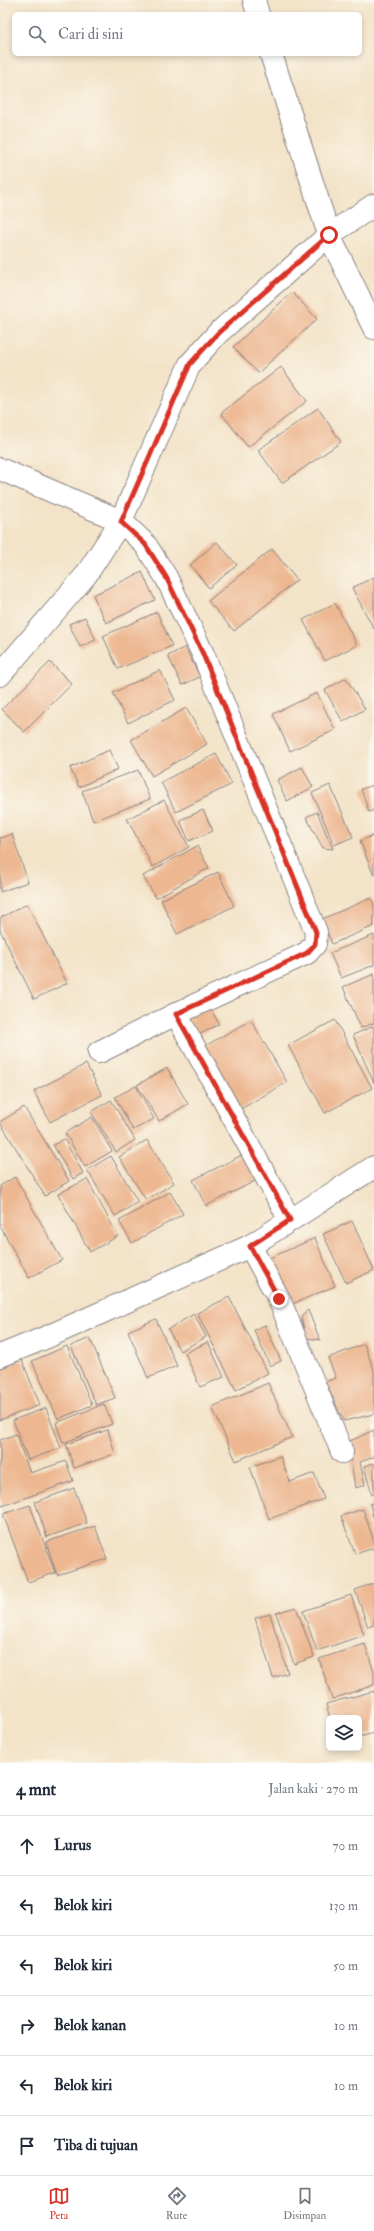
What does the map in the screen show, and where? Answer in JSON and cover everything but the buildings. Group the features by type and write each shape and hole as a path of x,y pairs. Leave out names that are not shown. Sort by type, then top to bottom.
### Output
{"street":[{"path":"254,0 257,12"},
{"path":"272,56 329,235 374,328"},
{"path":"0,675 86,575 121,522 190,364 218,333 329,235 374,205"},
{"path":"0,470 121,522 145,544 166,577 203,654 316,932 315,944 307,953 176,1014 99,1052"},
{"path":"176,1014 290,1220"},
{"path":"0,1356 47,1337 250,1246 374,1167"},
{"path":"250,1246 279,1299 342,1452"}],"route":[{"path":"279,1299 250,1246 290,1220 176,1014 307,953 315,944 316,932 203,654 166,577 145,544 121,522 190,364 218,333 329,235"}]}
